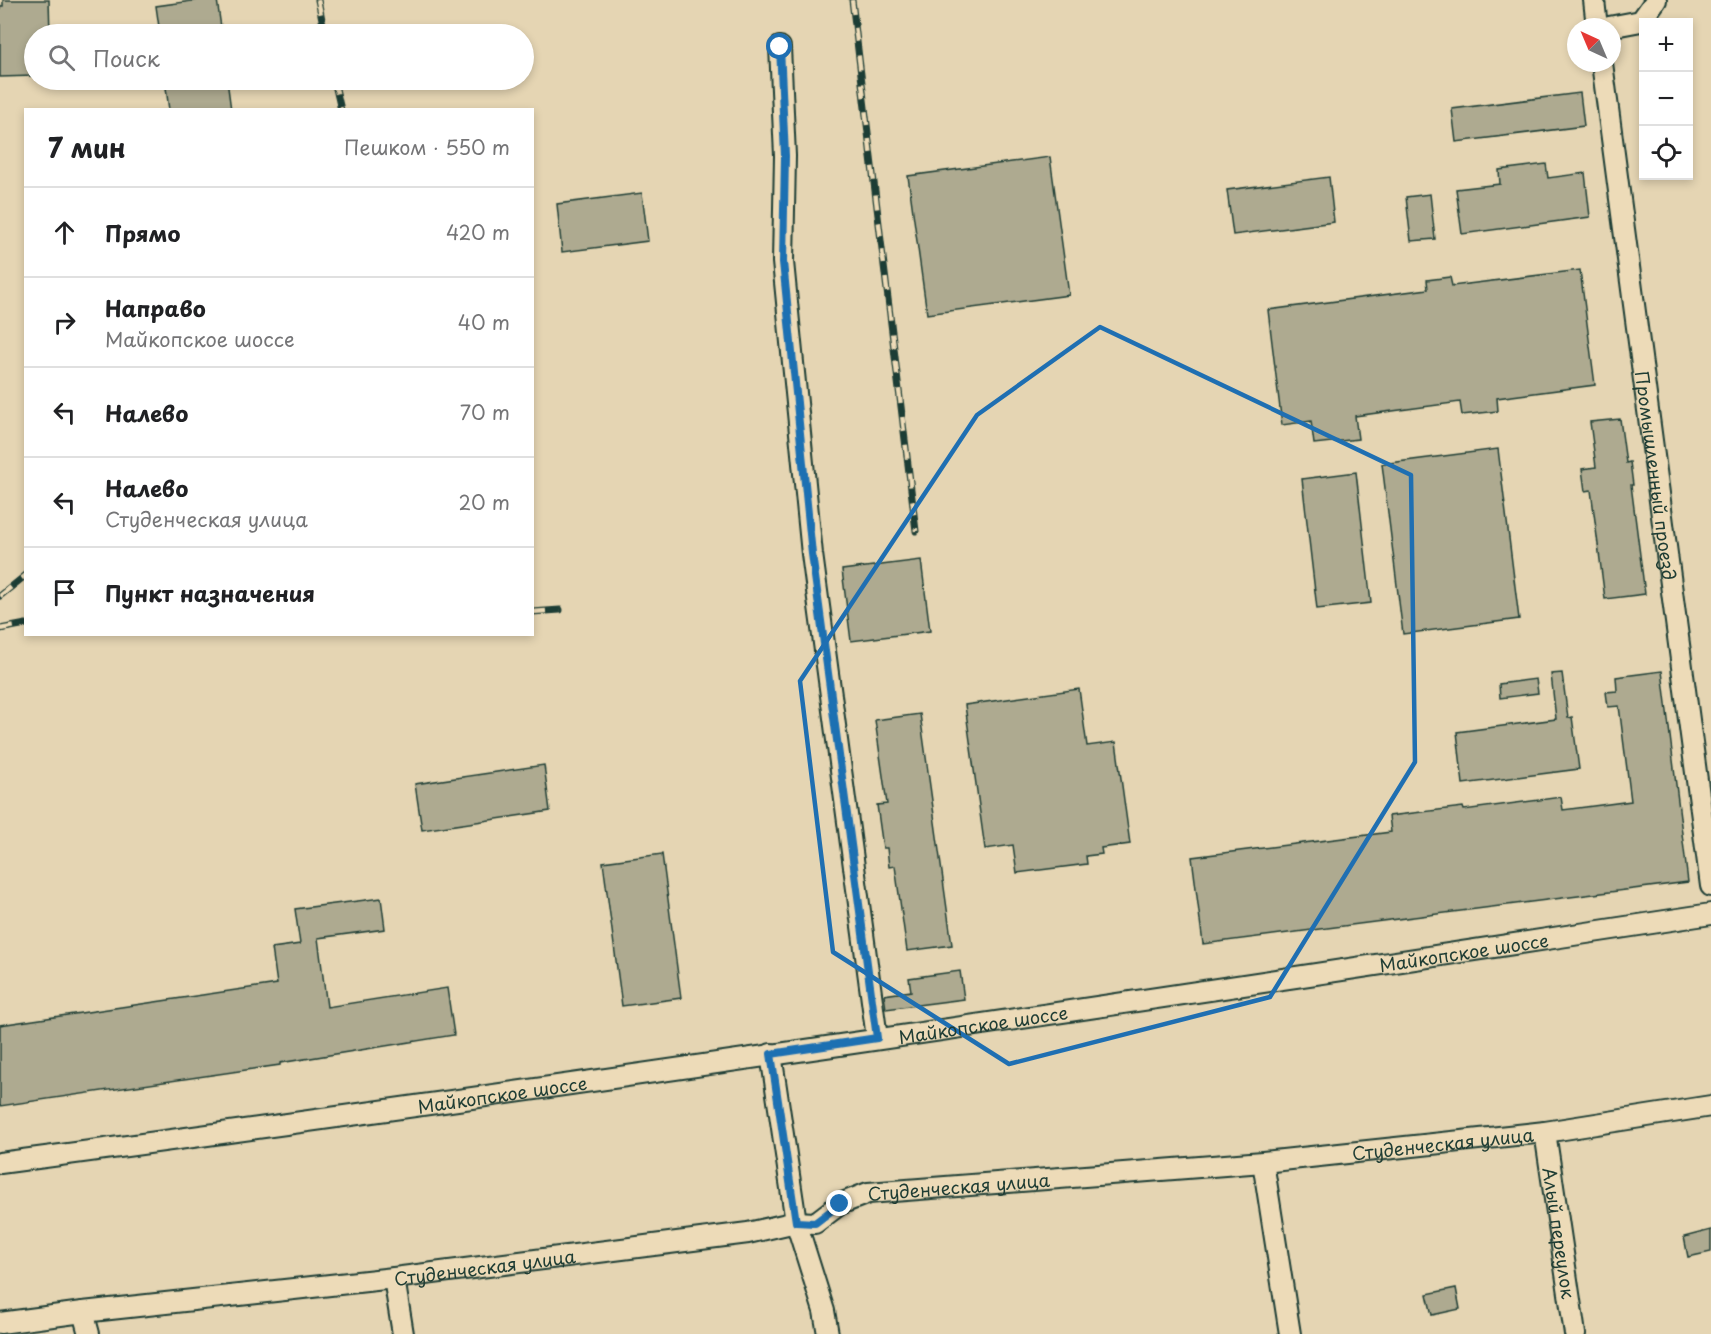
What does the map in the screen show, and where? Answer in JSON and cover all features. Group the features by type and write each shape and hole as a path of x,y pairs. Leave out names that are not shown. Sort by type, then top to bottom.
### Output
{"street":[{"path":"1594,0 1596,18"},
{"path":"1621,25 1641,21 1656,0"},
{"path":"780,47 785,156 783,262 785,285 812,554 877,1038"},
{"name":"Промышленный проезд","path":"1603,72 1711,886"},
{"name":"Майкопское шоссе","path":"0,1163 256,1129 1711,914"},
{"path":"771,1054 796,1222 824,1311 828,1334"},
{"name":"Студенческая улица","path":"0,1323 394,1278 748,1233 796,1222 815,1223 840,1204 868,1193 1263,1162 1545,1132 1711,1106"},
{"name":"Алый переулок","path":"1545,1132 1575,1334"},
{"path":"1263,1162 1290,1334"},
{"path":"394,1278 403,1334"},
{"path":"83,1312 89,1334"}],"highlighted area":[{"path":"1100,327 1411,475 1415,762 1270,997 1009,1064 833,952 800,681 977,415"}],"building":[{"path":"3,0 49,0 50,24 24,24 24,76 0,77 0,6 3,6"},
{"path":"217,0 221,24 159,24 156,6"},
{"path":"166,90 228,90 231,108 169,108"},
{"path":"1580,93 1584,126 1456,142 1452,109"},
{"path":"1050,157 1069,295 927,314 908,176"},
{"path":"1546,164 1548,178 1585,173 1590,217 1462,234 1456,189 1500,184 1499,170"},
{"path":"1329,177 1334,222 1233,235 1227,190"},
{"path":"642,193 648,241 562,252 557,204"},
{"path":"1430,194 1435,239 1411,241 1406,197"},
{"path":"1580,270 1595,385 1497,398 1498,411 1462,415 1460,402 1355,416 1358,439 1314,444 1311,421 1282,425 1268,310 1428,289 1427,280 1450,277 1452,286"},
{"path":"1620,419 1626,463 1630,462 1645,594 1605,599 1591,490 1585,491 1582,469 1596,467 1590,422"},
{"path":"1498,449 1519,619 1403,634 1382,464"},
{"path":"1356,472 1371,603 1317,609 1302,479"},
{"path":"921,560 930,631 851,641 842,570"},
{"path":"1662,671 1688,882 1203,944 1192,857 1391,832 1389,816 1463,807 1464,810 1561,797 1563,810 1631,801 1619,706 1608,707 1606,692 1617,691 1616,677"},
{"path":"1562,673 1568,718 1572,717 1579,769 1463,784 1457,732 1556,719 1551,674"},
{"path":"1536,679 1538,693 1500,698 1499,684"},
{"path":"1079,689 1087,746 1116,742 1130,844 1101,848 1102,854 1086,856 1087,864 1017,873 1013,845 985,849 965,705"},
{"path":"920,714 952,945 907,951 895,866 889,867 887,848 883,848 877,805 887,804 875,720"},
{"path":"544,765 550,811 422,830 415,784"},
{"path":"662,854 681,998 622,1006 603,862"},
{"path":"381,898 385,929 318,938 327,1007 447,988 454,1035 280,1063 280,1065 0,1106 0,1025 277,984 272,948 300,944 295,909"},
{"path":"960,971 964,999 886,1009 884,995 911,991 909,978"},
{"path":"1711,1230 1711,1252 1688,1257 1684,1237"},
{"path":"1456,1288 1460,1309 1432,1315 1427,1294"}],"railway":[{"path":"318,0 323,24"},
{"path":"852,0 916,531"},
{"path":"336,90 341,108"},
{"path":"0,596 24,577"},
{"path":"534,612 560,610"},
{"path":"0,629 24,624"}],"route":[{"path":"780,47 785,156 783,262 812,554 877,1038 771,1054 796,1222 815,1223 840,1204"}]}
